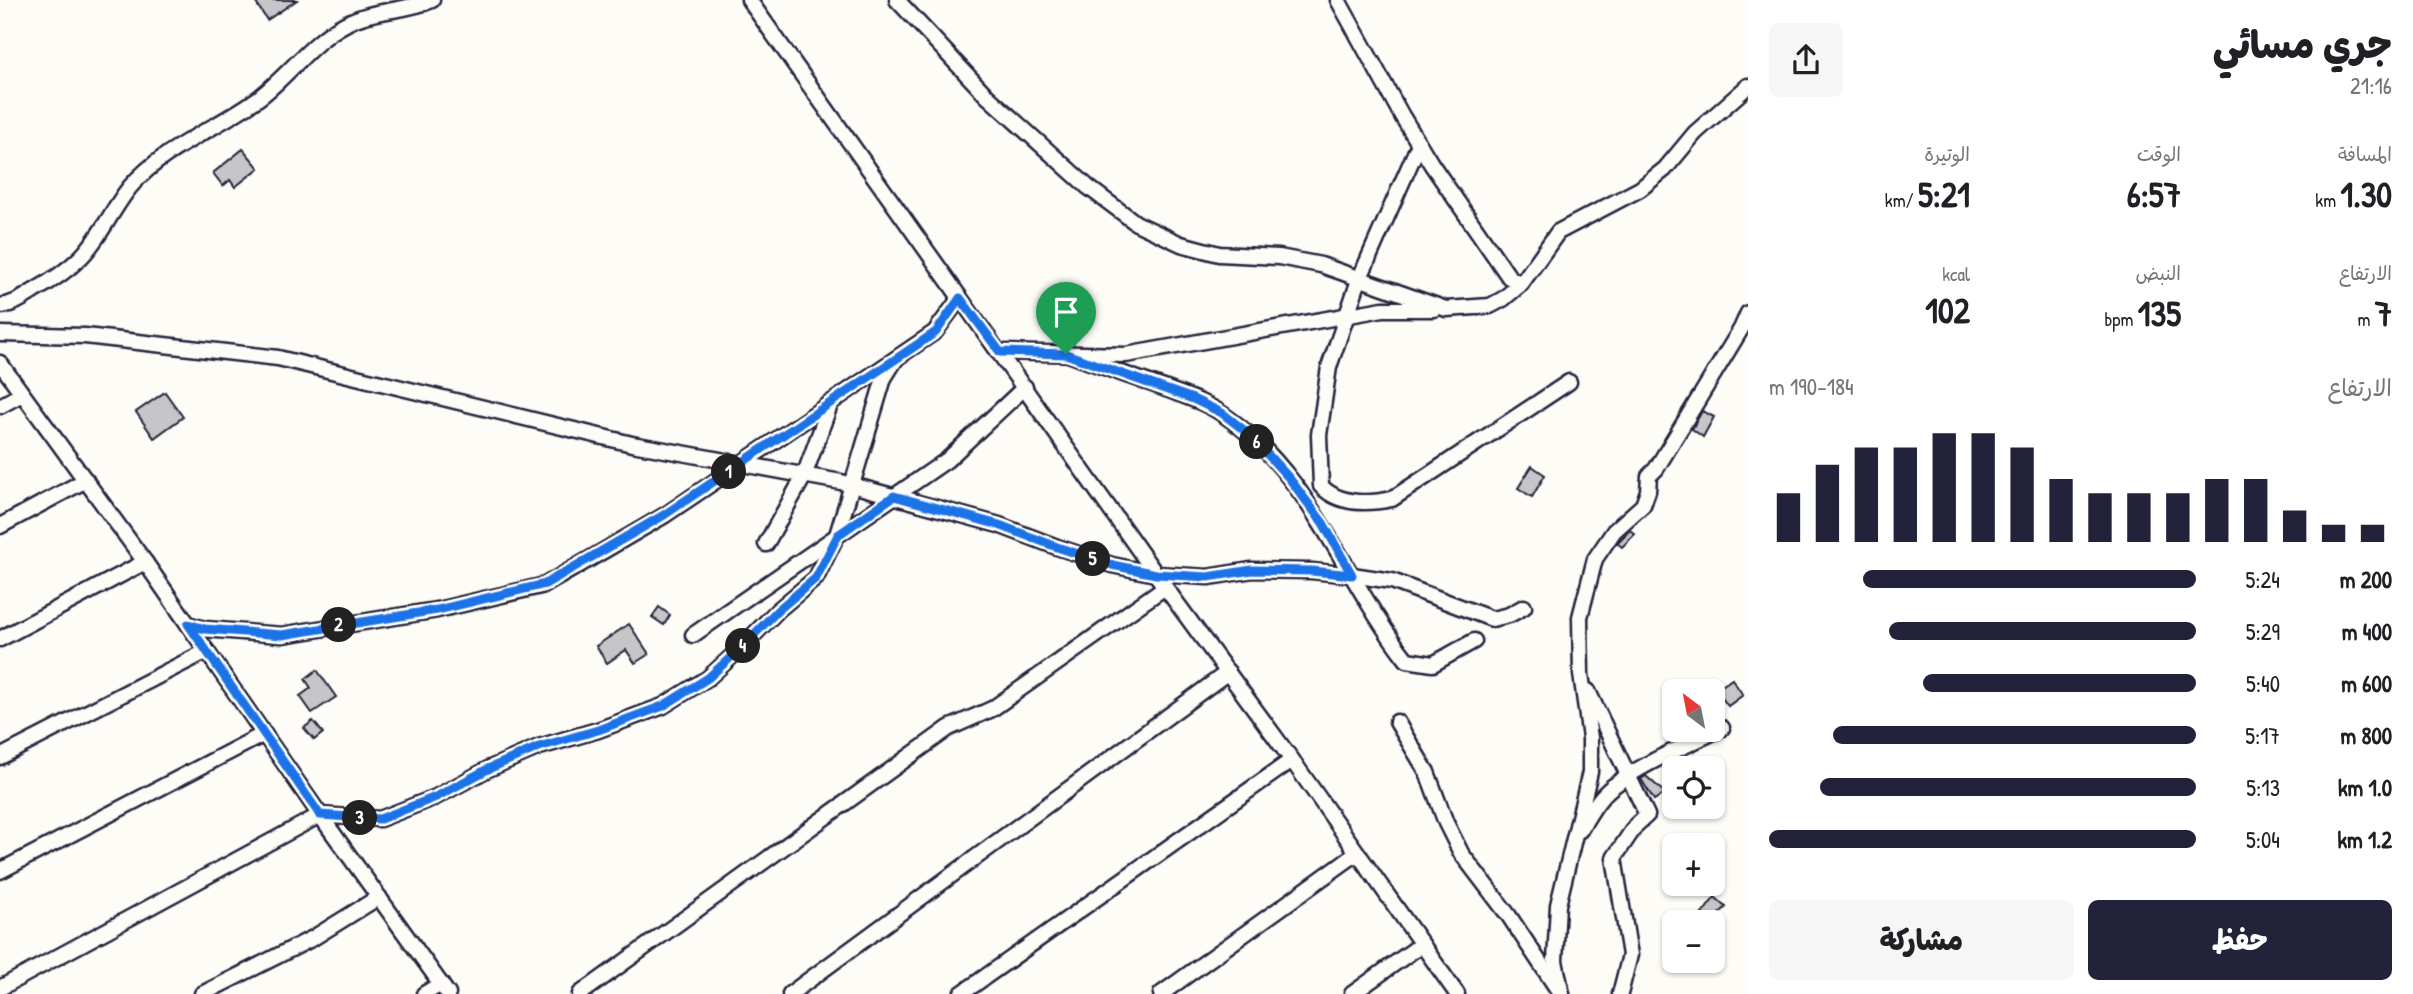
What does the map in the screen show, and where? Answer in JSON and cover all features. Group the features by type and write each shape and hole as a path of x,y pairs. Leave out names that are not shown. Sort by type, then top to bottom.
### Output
{"street":[{"path":"0,306 9,305 46,285 81,257 130,187 199,134 235,115 264,94 314,45 346,23 432,0"},
{"path":"749,0 1457,994"},
{"path":"897,0 987,96 1087,187 1136,223 1181,244 1219,254 1279,257 1321,265 1446,309"},
{"path":"1338,0 1419,144 1509,277 1521,284"},
{"path":"1000,352 1126,355 1383,309 1490,306 1521,284 1558,232 1640,189 1665,169 1695,133 1748,86"},
{"path":"1419,144 1359,280 1329,367 1320,435 1321,486 1329,495 1366,504 1392,499 1569,382"},
{"path":"188,624 205,629 282,635 437,610 545,584 664,515 936,332 960,298"},
{"path":"1561,994 1555,961 1558,905 1590,772 1590,738 1581,674 1580,617 1595,559 1614,531 1643,505 1649,476 1685,422 1748,313"},
{"path":"0,334 85,336 278,358 632,444 854,486 999,525 1112,565 1156,574 1208,577 1252,570 1312,571 1392,581 1492,619 1509,615 1524,607"},
{"path":"1066,354 1193,399 1222,413 1249,434 1289,478 1323,523 1385,631 1407,660 1433,664 1474,641"},
{"path":"3,994 0,988 320,815 380,819 436,797 488,769 539,747 598,730 663,706 708,678 778,610 816,578 838,535 884,378 896,359"},
{"path":"0,363 145,562 444,989 424,994"},
{"path":"693,635 947,460 1025,387"},
{"path":"0,406 22,394"},
{"path":"766,544 804,476 830,405"},
{"path":"0,526 86,480"},
{"path":"0,639 145,562"},
{"path":"580,994 949,727 992,709 1165,587"},
{"path":"0,757 207,651"},
{"path":"790,994 1227,672"},
{"path":"1581,674 1647,816 1636,825 1614,859 1630,955 1620,994"},
{"path":"1397,722 1427,772 1446,823 1461,853 1509,916 1561,994"},
{"path":"0,871 264,734"},
{"path":"1573,840 1611,788 1695,742"},
{"path":"961,994 1292,760"},
{"path":"1161,994 1357,853"},
{"path":"202,994 313,938 379,897"},
{"path":"1352,994 1422,944"}],"building":[{"path":"254,0 297,0 267,20"},
{"path":"243,149 259,168 235,187 230,180 223,186 213,173"},
{"path":"165,392 183,417 154,438 136,412"},
{"path":"1702,411 1714,417 1703,437 1692,429"},
{"path":"1532,466 1545,475 1532,497 1518,488"},
{"path":"1630,530 1635,534 1622,547 1617,543"},
{"path":"659,607 670,615 664,625 652,617"},
{"path":"629,624 649,654 635,663 626,650 607,663 596,646"},
{"path":"317,670 336,697 312,713 300,696 311,688 305,679"},
{"path":"1732,679 1743,695 1728,706 1726,703 1726,683"},
{"path":"313,721 323,733 314,740 304,728"},
{"path":"1646,776 1662,790 1662,795 1654,800 1641,779"},
{"path":"1715,897 1726,907 1723,910 1705,910"}],"route":[{"path":"960,298 1000,352 1066,354 1193,399 1222,413 1249,434 1289,478 1323,523 1352,575 1252,570 1208,577 1156,574 1112,565 999,525 894,496 838,535 816,578 778,610 708,678 663,706 598,730 539,747 488,769 436,797 380,819 320,815 188,624 205,629 282,635 437,610 545,584 664,515 936,332 960,298"}]}
